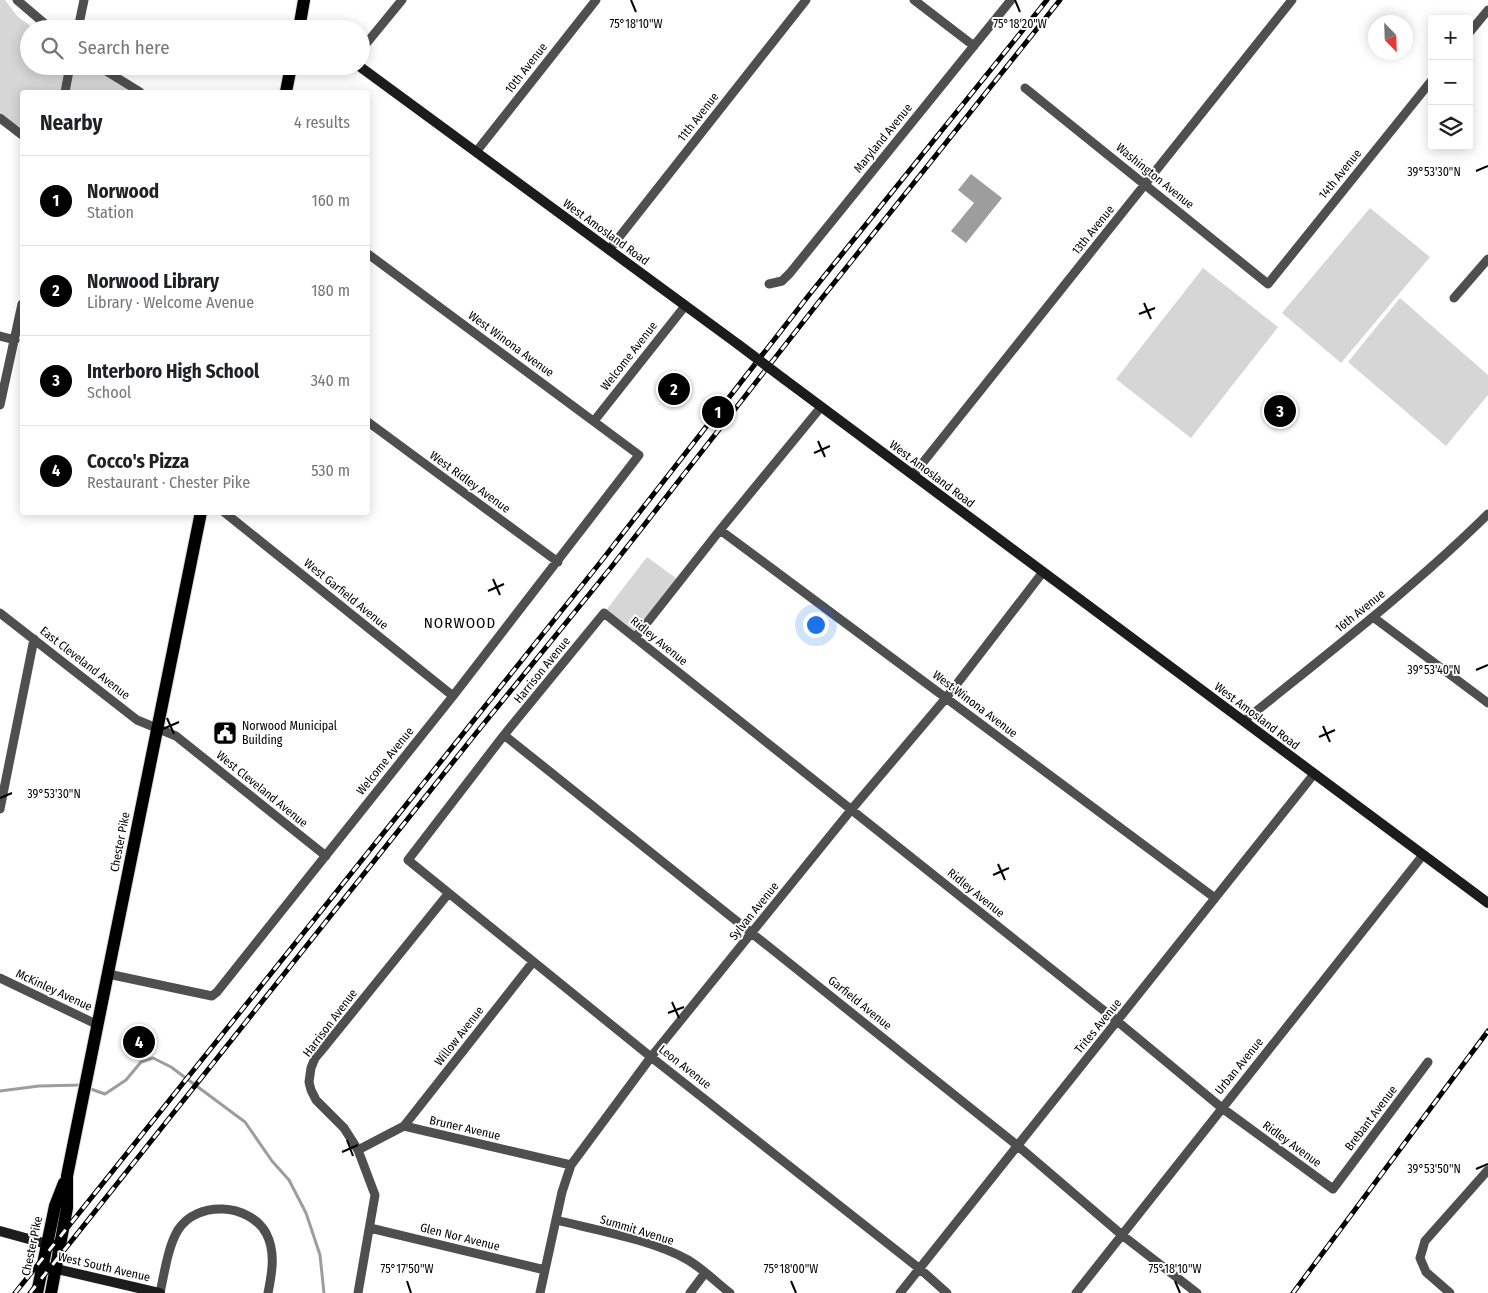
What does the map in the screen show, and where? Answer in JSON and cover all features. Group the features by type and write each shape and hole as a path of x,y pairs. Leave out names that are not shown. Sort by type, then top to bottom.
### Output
{"main road":[{"path":"303,20 304,0"},
{"path":"286,90 289,75"},
{"name":"Chester Pike","path":"37,1293 55,1206 67,1176 200,515"},
{"name":"Chester Pike","path":"50,1293 67,1208 67,1176"}],"street":[{"path":"17,0 40,20"},
{"path":"80,20 84,0"},
{"path":"370,39 402,0"},
{"name":"10th Avenue","path":"476,152 596,0"},
{"name":"11th Avenue","path":"609,250 806,0"},
{"path":"914,0 974,46"},
{"name":"Maryland Avenue","path":"769,284 782,281 790,273 1011,0"},
{"name":"13th Avenue","path":"913,475 1292,0"},
{"path":"1473,28 1488,10"},
{"name":"West Amosland Road","path":"370,74 739,345 1488,903"},
{"path":"65,90 68,75"},
{"path":"113,75 137,90"},
{"name":"14th Avenue","path":"1268,284 1428,85"},
{"name":"Washington Avenue","path":"1025,88 1268,284"},
{"path":"0,118 20,133"},
{"name":"West Winona Avenue","path":"370,255 639,455"},
{"path":"1454,298 1488,260"},
{"name":"Welcome Avenue","path":"594,421 685,306"},
{"path":"0,405 3,376 15,340 20,314"},
{"path":"0,336 15,340"},
{"path":"635,638 720,530 821,407"},
{"name":"West Ridley Avenue","path":"370,423 558,562"},
{"name":"Welcome Avenue","path":"108,974 212,996 217,992 453,696 639,455"},
{"name":"16th Avenue","path":"1244,721 1449,553 1488,514"},
{"name":"West Garfield Avenue","path":"228,515 453,696"},
{"name":"West Winona Avenue","path":"720,530 1215,898"},
{"name":"Sylvan Avenue","path":"540,1293 562,1192 572,1165 651,1057 852,810 946,698 1043,572"},
{"name":"East Cleveland Avenue","path":"0,613 137,720 157,728"},
{"name":"Ridley Avenue","path":"604,613 1117,1021 1222,1108 1333,1190"},
{"name":"Harrison Avenue","path":"408,860 504,735 604,613"},
{"path":"1373,617 1488,703"},
{"path":"0,809 34,639"},
{"name":"West Cleveland Avenue","path":"157,728 176,736 326,856"},
{"name":"Garfield Avenue","path":"504,735 1018,1146 1122,1235 1197,1293"},
{"name":"Trites Avenue","path":"900,1293 1314,774"},
{"name":"Urban Avenue","path":"1076,1293 1423,855"},
{"name":"Leon Avenue","path":"408,860 651,1057 920,1269 947,1293"},
{"name":"Harrison Avenue","path":"358,1293 375,1195 358,1150 344,1128 316,1100 309,1082 311,1068 326,1045 448,894"},
{"name":"Willow Avenue","path":"404,1126 533,962"},
{"name":"McKinley Avenue","path":"0,978 98,1025"},
{"name":"Brebant Avenue","path":"1333,1190 1428,1062"},
{"path":"358,1150 404,1126"},
{"name":"Bruner Avenue","path":"404,1126 572,1165"},
{"path":"1450,1293 1426,1272 1420,1258 1425,1241 1487,1173"},
{"path":"160,1293 170,1250 178,1230 187,1220 212,1209 227,1209 244,1213 259,1223 266,1234 273,1256 268,1293"},
{"name":"Summit Avenue","path":"556,1220 650,1244 688,1260 730,1293"},
{"name":"Glen Nor Avenue","path":"370,1228 545,1270"},
{"path":"0,1231 60,1248"},
{"path":"47,1244 55,1269"},
{"name":"West South Avenue","path":"42,1266 160,1293"},
{"path":"690,1293 705,1273"}],"shaded area":[{"path":"0,0 5,0 22,20 20,20 20,75 104,75 128,90 20,90 20,127 0,112"},
{"path":"971,174 1002,198 966,243 951,231 974,203 958,190"},
{"path":"1370,208 1430,257 1341,363 1282,313"},
{"path":"1203,268 1278,327 1191,438 1116,379"},
{"path":"1400,298 1488,375 1488,395 1446,446 1348,362"},
{"path":"647,557 680,581 635,638 604,613"}],"waterway":[{"path":"88,1088 105,1094 126,1080 141,1062 153,1058 171,1067 245,1122 272,1161 289,1180 306,1213 320,1255 324,1293"},
{"path":"0,1091 39,1086 82,1085"}],"railway":[{"path":"15,1293 599,564 809,295 1047,0"},
{"path":"30,1293 473,737 609,570 818,303 1060,0"},
{"path":"1293,1293 1488,1031"}],"place":[{"name":"Norwood Library","path":"674,389"},
{"name":"Interboro High School","path":"1280,411"},
{"name":"Norwood","path":"718,412"},
{"name":"Norwood Municipal Building","path":"225,733"},
{"name":"Cocco's Pizza","path":"139,1042"}],"district":[{"name":"NORWOOD","path":"460,623"}]}
